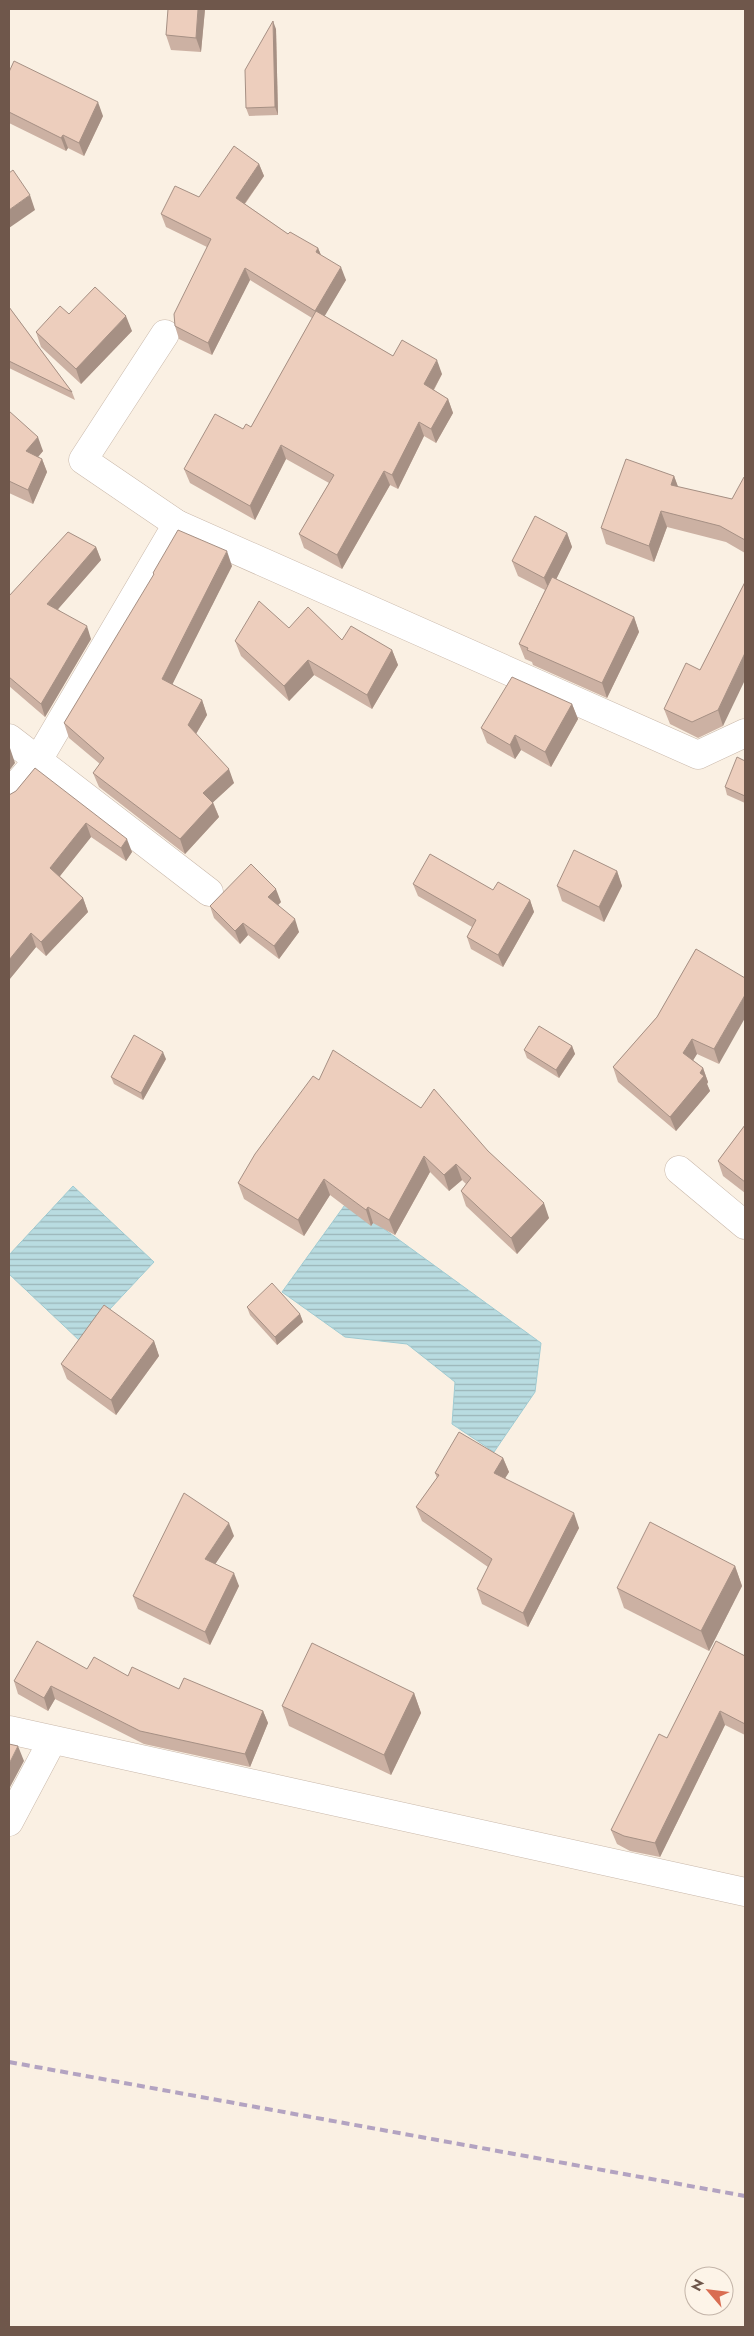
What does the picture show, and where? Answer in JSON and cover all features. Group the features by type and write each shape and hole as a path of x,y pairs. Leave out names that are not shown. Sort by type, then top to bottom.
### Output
{"street":[{"path":"165,334 83,460 176,524 698,755 745,733"},
{"path":"9,794 38,760 176,524"},
{"path":"9,738 209,892"},
{"path":"679,1170 745,1225"},
{"path":"9,1730 745,1892"},
{"path":"9,1822 52,1741"}],"water":[{"path":"73,1186 154,1262 80,1341 9,1274 9,1255"},
{"path":"347,1202 541,1343 535,1392 494,1452 452,1424 455,1382 407,1344 345,1337 282,1292"}],"building":[{"path":"168,9 198,9 196,38 166,35"},
{"path":"273,21 275,107 246,108 245,70"},
{"path":"14,61 98,102 79,143 63,135 61,138 9,112 9,72"},
{"path":"234,146 259,164 236,198 288,234 290,232 318,248 316,252 341,267 315,311 245,268 208,343 175,326 174,314 211,239 161,214 175,186 199,197"},
{"path":"13,170 30,195 9,210 9,173"},
{"path":"95,287 126,316 76,369 36,332 60,306 69,314"},
{"path":"9,307 72,392 9,361"},
{"path":"316,311 393,356 402,340 437,360 424,384 448,399 431,429 419,422 392,475 384,471 337,555 299,534 334,475 281,445 250,506 184,469 215,414 243,429 246,424 251,427"},
{"path":"9,411 38,437 26,451 42,459 28,490 9,481"},
{"path":"626,459 674,476 671,485 732,499 744,477 745,540 720,526 661,511 649,546 601,528"},
{"path":"535,516 567,533 544,578 512,561"},
{"path":"178,530 227,551 162,679 202,700 188,725 229,769 203,793 213,803 180,839 93,773 104,758 64,723 154,574"},
{"path":"68,532 96,547 47,604 87,626 41,704 9,677 9,596"},
{"path":"552,577 634,617 602,683 527,650 528,648 519,644"},
{"path":"745,582 745,653 718,710 692,722 664,709 686,663 700,670"},
{"path":"259,601 289,628 308,607 342,640 351,626 392,650 367,695 308,660 284,686 235,641"},
{"path":"512,677 572,704 545,752 515,735 510,745 481,728"},
{"path":"737,757 745,761 745,796 725,787"},
{"path":"35,768 127,839 121,848 86,823 50,868 83,898 41,942 31,933 9,960 9,795 16,791"},
{"path":"574,850 617,871 599,907 557,886"},
{"path":"430,854 493,890 498,882 530,900 498,955 467,937 476,920 413,884"},
{"path":"251,864 276,889 268,897 295,919 274,946 243,923 235,931 210,906"},
{"path":"696,949 745,978 745,995 714,1049 692,1039 683,1053 703,1068 700,1073 704,1076 670,1117 613,1067 657,1017"},
{"path":"539,1026 572,1046 556,1070 524,1050"},
{"path":"134,1035 163,1052 141,1093 111,1077"},
{"path":"333,1050 421,1108 434,1089 488,1151 544,1203 511,1238 461,1191 471,1178 456,1164 444,1175 424,1156 389,1220 368,1207 366,1210 324,1179 298,1220 238,1183 255,1154 313,1076 319,1080"},
{"path":"745,1125 745,1182 718,1161"},
{"path":"272,1283 300,1314 275,1337 247,1307"},
{"path":"104,1305 154,1341 111,1400 61,1364"},
{"path":"459,1432 503,1458 494,1473 574,1513 523,1613 477,1589 492,1559 416,1507 439,1475 435,1473"},
{"path":"184,1493 229,1523 205,1559 234,1573 205,1632 133,1596"},
{"path":"650,1522 735,1566 701,1631 617,1588"},
{"path":"37,1641 87,1669 94,1657 128,1676 132,1667 179,1689 184,1678 263,1711 245,1754 140,1731 51,1686 44,1698 14,1681"},
{"path":"716,1641 745,1656 745,1724 720,1711 655,1843 624,1836 611,1830 659,1734 667,1738"},
{"path":"312,1643 414,1693 384,1755 282,1706"},
{"path":"9,1744 18,1746 9,1764"}],"railway":[{"path":"9,2062 745,2196"}]}
